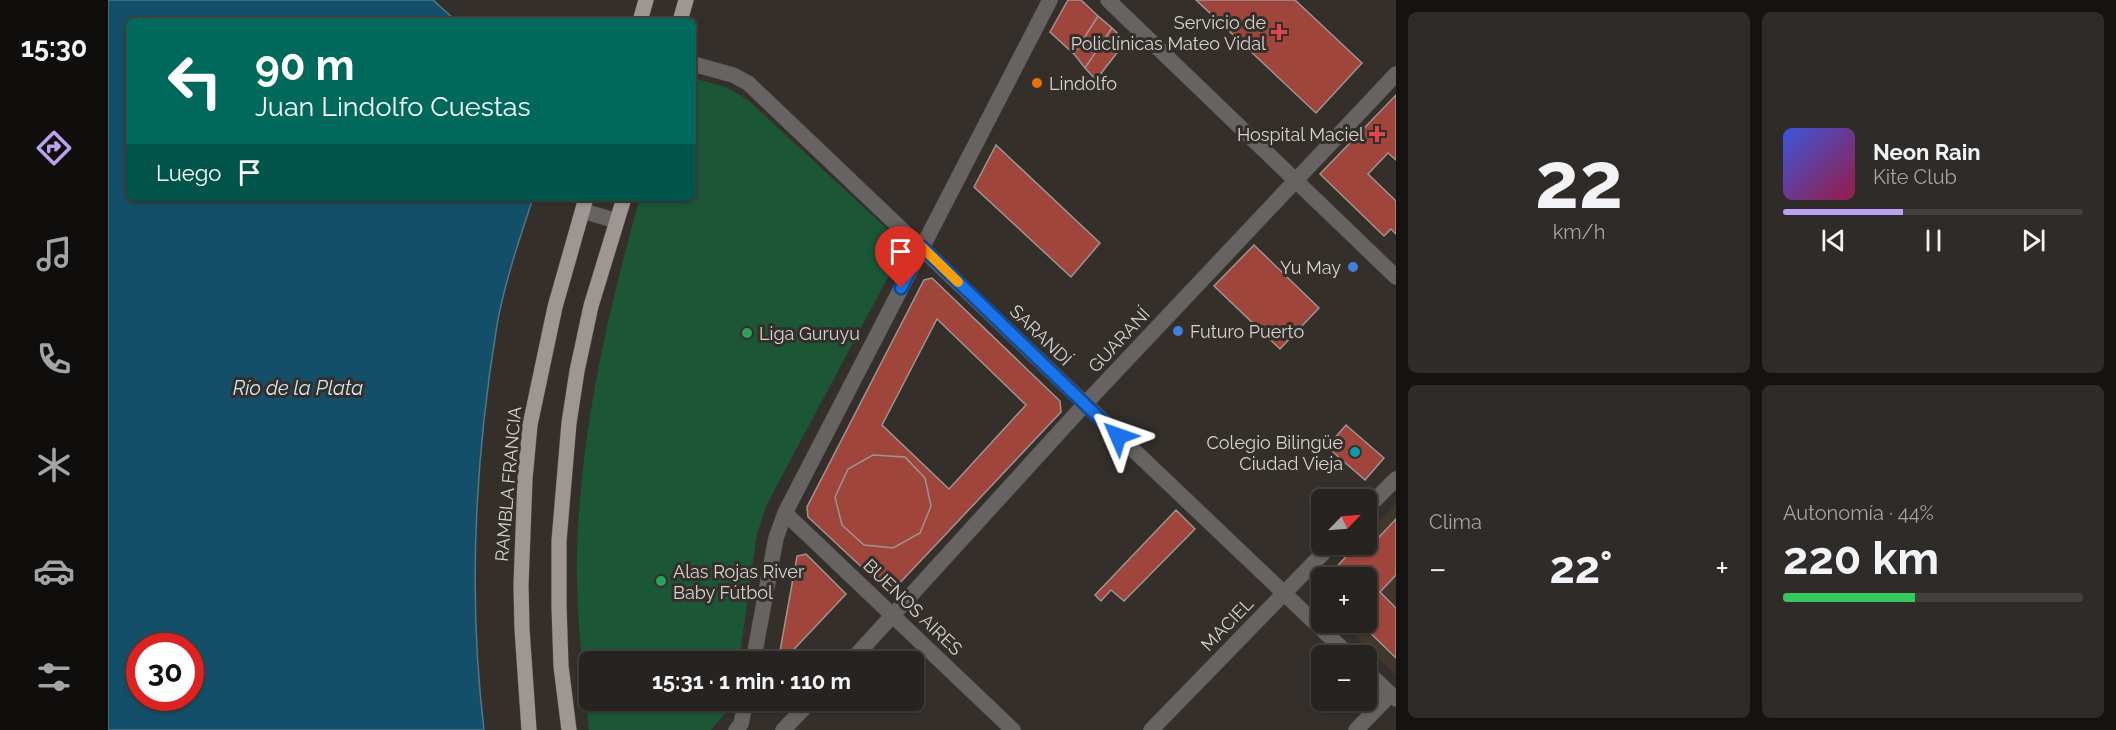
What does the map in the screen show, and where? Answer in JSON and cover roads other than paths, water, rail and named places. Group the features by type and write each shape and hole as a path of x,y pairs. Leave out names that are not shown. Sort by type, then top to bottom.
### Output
{"main road":[{"path":"641,18 646,0"},
{"path":"681,18 686,0"},
{"path":"569,730 561,666 559,606 559,541 567,445 583,340 623,201"},
{"name":"RAMBLA FRANCIA","path":"529,730 521,585 530,425 555,307 584,204"}],"street":[{"path":"755,651 776,538 785,513 1050,0"},
{"path":"1108,0 1396,277"},
{"name":"SARANDÍ","path":"696,65 733,75 748,83 1339,645"},
{"name":"GUARANÍ","path":"860,651 1085,404 1396,74"},
{"name":"RAMBLA FRANCIA","path":"584,204 617,221"},
{"path":"1377,498 1396,479"},
{"name":"BUENOS AIRES","path":"785,513 1013,730"},
{"name":"MACIEL","path":"1151,730 1321,555"},
{"path":"1356,730 1393,697 1377,682"},
{"path":"740,728 744,711"},
{"path":"783,730 801,711"}],"water":[{"name":"Río de la Plata","path":"108,0 433,0 453,18 126,18 126,201 532,201 500,310 483,426 475,578 479,680 484,730 108,730"}],"place":[{"name":"Servicio de Policlínicas Mateo Vidal","path":"1279,32"},
{"name":"Lindolfo","path":"1037,83"},
{"name":"Hospital Maciel","path":"1377,134"},
{"name":"Yu May","path":"1353,267"},
{"name":"Futuro Puerto","path":"1178,331"},
{"name":"Liga Guruyu","path":"747,333"},
{"name":"Colegio Bilingüe Ciudad Vieja","path":"1355,452"},
{"name":"Alas Rojas River Baby Fútbol","path":"661,581"}]}
